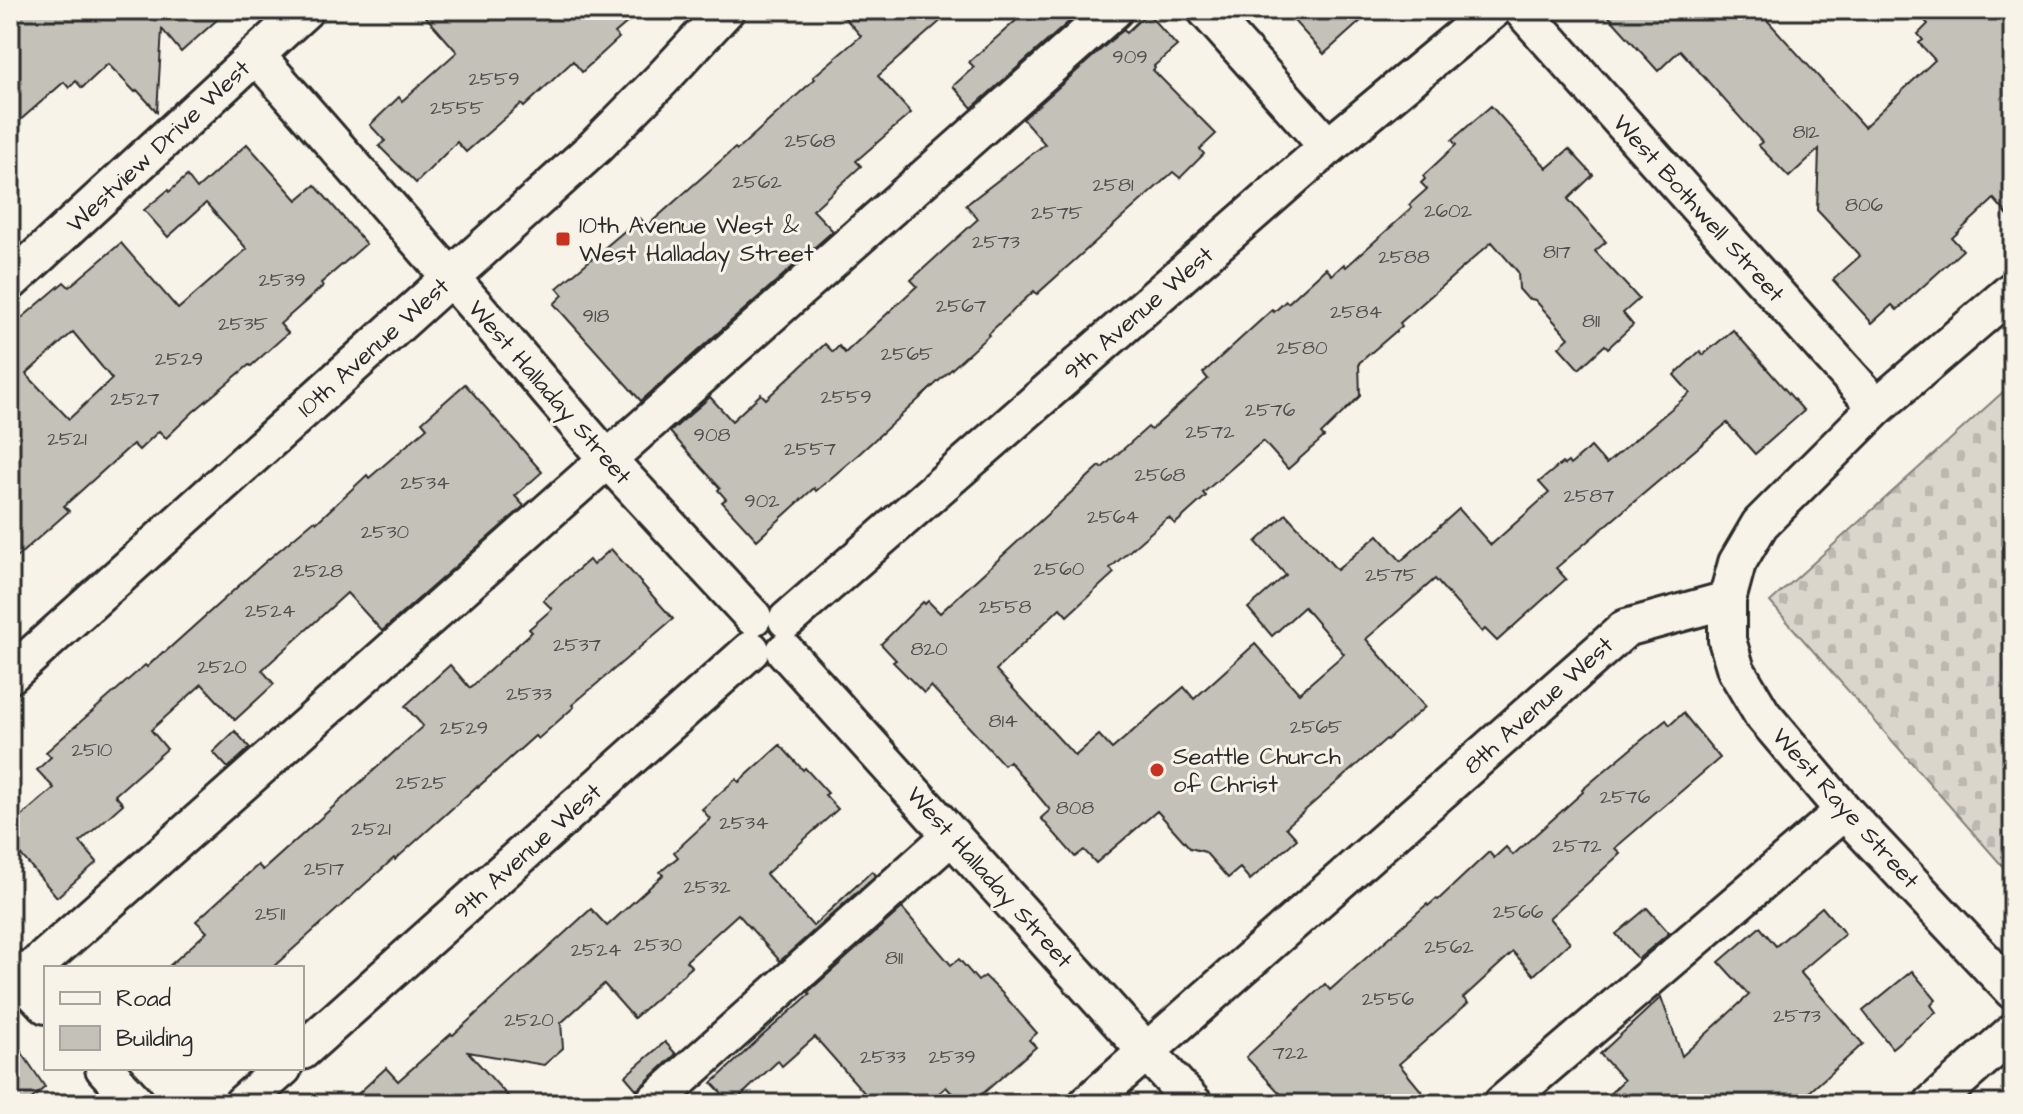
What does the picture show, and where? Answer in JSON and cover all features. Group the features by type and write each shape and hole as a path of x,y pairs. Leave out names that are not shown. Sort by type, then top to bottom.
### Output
{"street":[{"name":"Westview Drive West","path":"10,282 305,10"},
{"name":"10th Avenue West","path":"10,675 595,147 726,10"},
{"path":"44,1003 14,978 608,460 1114,10"},
{"path":"1206,10 1328,147"},
{"name":"9th Avenue West","path":"304,1049 769,635 1328,147 1493,10"},
{"name":"West Bothwell Street","path":"1522,10 1877,407"},
{"name":"West Halladay Street","path":"256,55 608,460 1194,1104"},
{"path":"1727,600 1737,563 1760,524 1877,407 2013,290"},
{"name":"West Raye Street","path":"1727,600 1727,640 1736,670 1762,714 1844,811 2013,991"},
{"name":"8th Avenue West","path":"1087,1104 1626,628 1727,600"},
{"path":"1502,1104 1844,811"},
{"path":"652,1104 952,835"},
{"path":"1932,1104 2013,1032"},
{"path":"106,1070 137,1104"},
{"path":"242,1104 281,1070"}],"green space":[{"path":"2013,383 2013,878 1770,602"}],"building":[{"path":"10,10 228,10 181,52 162,29 157,112 108,64 82,88 76,81 69,88 64,82 10,129"},
{"path":"420,10 642,10 615,33 619,38 582,72 573,61 524,107 521,104 466,152 457,142 416,183 379,146 385,141 370,125 399,97 402,101 457,52"},
{"path":"838,10 953,10 878,76 911,113 856,161 861,166 813,210 833,231 641,401 554,304 563,295 557,288 640,218 647,226 735,148 737,150 861,36"},
{"path":"1028,10 1082,10 972,108 953,86 974,67 969,62"},
{"path":"1284,10 1373,10 1324,54"},
{"path":"1603,10 1758,10 1864,127 1935,60 1919,43 1923,40 1918,34 1928,24 1915,10 2013,10 2013,221 1994,199 1952,238 1963,250 1897,310 1892,305 1872,323 1833,280 1860,256 1817,210 1819,149 1789,177 1758,145 1762,142 1680,50 1658,71"},
{"path":"1147,13 1177,46 1153,70 1216,134 1200,149 1204,154 1180,178 1173,172 1037,294 1034,291 860,453 816,491 814,488 757,540 722,502 726,499 718,490 720,488 670,432 710,397 732,421 761,394 766,399 825,344 833,352 839,346 845,353 917,286 911,280 978,219 966,205 1045,144 1023,119 1116,36 1124,30 1126,33"},
{"path":"1491,106 1547,168 1569,149 1593,175 1568,199 1606,242 1595,251 1639,299 1623,313 1633,325 1579,369 1559,347 1569,338 1535,300 1527,298 1519,289 1518,272 1492,242 1359,363 1360,396 1321,434 1324,437 1288,469 1263,441 1203,493 1206,496 1175,524 1169,518 1165,520 1110,568 1114,573 1067,616 1060,608 996,670 1075,756 1099,735 1112,749 1184,687 1194,699 1255,644 1299,693 1344,654 1304,607 1272,636 1248,608 1286,575 1256,542 1286,514 1337,570 1378,535 1401,561 1459,509 1491,545 1549,493 1539,482 1562,463 1568,462 1570,465 1591,447 1606,464 1690,393 1674,375 1700,351 1703,355 1733,330 1804,411 1755,454 1727,423 1556,568 1566,579 1497,641 1485,629 1482,632 1435,579 1366,639 1425,707 1286,827 1297,839 1250,880 1240,868 1228,878 1205,852 1190,848 1157,811 1096,863 1084,850 1075,857 1041,818 1050,810 1009,761 1004,765 931,686 924,693 893,662 896,660 881,644 923,602 928,601 940,613 1100,466 1102,468 1148,427 1151,430 1208,379 1203,373 1272,310 1274,312 1286,301 1288,303 1326,268 1332,275 1344,264 1346,267 1412,208 1409,205 1427,189 1421,183 1425,179 1423,176 1456,145 1452,140"},
{"path":"247,144 297,200 315,185 366,244 280,324 288,333 166,438 159,431 139,450 133,444 64,506 69,511 10,563 10,328 64,282 69,287 121,243 178,309 247,249 206,203 168,237 144,210 187,176 197,189","holes":["73,332 112,379 69,419 26,374"]},
{"path":"465,384 542,472 515,496 524,506 382,631 347,593 262,670 274,684 235,720 202,684 151,730 167,749 115,795 123,804 80,842 97,862 57,897 10,842 10,826 54,788 37,770 51,757 46,752 145,665 147,667 164,653 264,563 315,520 317,522 367,475 369,478 427,428 422,422"},
{"path":"611,549 673,619 572,705 574,707 538,739 535,736 394,858 274,966 169,966 207,932 196,921 258,865 263,870 423,726 405,706 450,665 470,688 532,632 529,629 552,609 543,600 589,560 593,565"},
{"path":"1683,713 1720,758 1615,848 1620,854 1549,918 1570,942 1534,975 1513,952 1463,998 1468,1003 1399,1064 1432,1104 1290,1104 1246,1057 1325,984 1330,990 1427,904 1438,900 1489,852 1494,858 1506,847 1513,855 1610,766 1666,720 1670,725"},
{"path":"235,731 250,748 228,768 213,752"},
{"path":"780,745 828,793 825,795 838,809 766,874 813,926 872,871 876,875 780,961 738,914 686,961 692,967 634,1018 604,984 561,1023 563,1048 544,1065 468,1052 515,1104 347,1104 386,1068 398,1081 591,909 607,926 663,875 660,872 678,857 674,852 710,819 702,809 736,779 739,782"},
{"path":"1822,907 1845,934 1800,972 1863,1044 1796,1104 1599,1104 1624,1080 1600,1054 1661,997 1682,1056 1749,995 1719,962 1760,927 1776,946"},
{"path":"902,908 951,965 959,959 978,981 985,976 1002,993 1037,1033 1029,1040 1036,1047 971,1104 962,1104 946,1087 927,1104 874,1104 815,1037 782,1066 778,1061 732,1104 712,1083"},
{"path":"1647,908 1669,933 1638,959 1616,934"},
{"path":"1912,971 1936,1000 1931,1005 1936,1012 1892,1048 1863,1011"},
{"path":"10,1035 45,1087 26,1104 10,1104"},
{"path":"665,1042 676,1054 637,1090 625,1076"}],"place":[{"name":"10th Avenue West & West Halladay Street","path":"563,239"},
{"name":"Seattle Church of Christ","path":"1157,770"}]}
